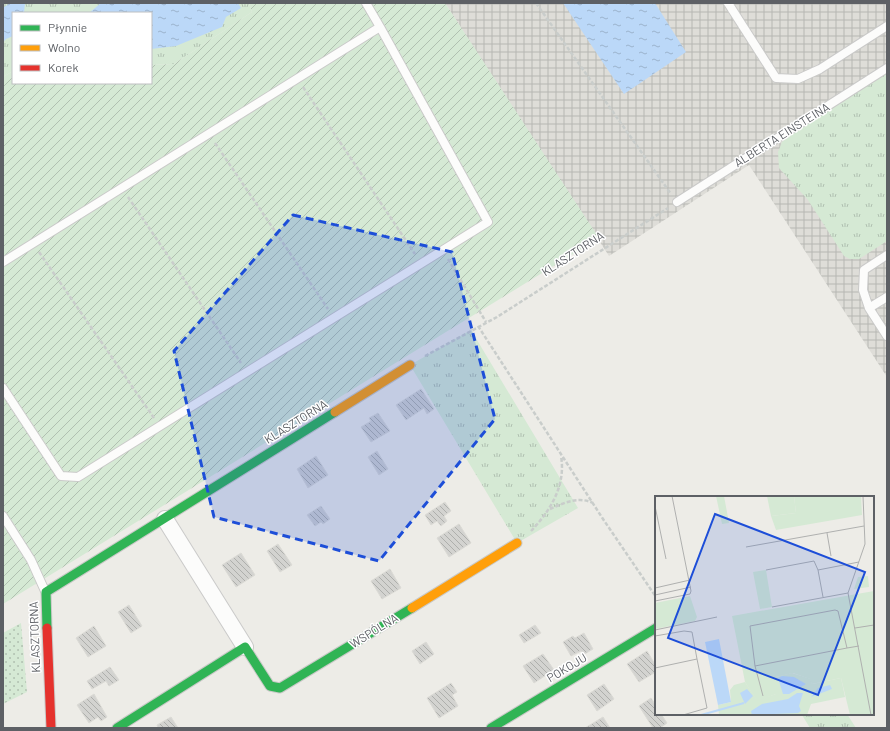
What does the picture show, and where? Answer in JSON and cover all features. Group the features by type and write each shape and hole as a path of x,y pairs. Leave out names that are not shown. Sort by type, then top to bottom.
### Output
{"street":[{"name":"KLASZTORNA","path":"51,728 46,592 165,519 410,364"},
{"name":"WSPÓLNA","path":"165,519 270,686 280,688 517,543"},
{"name":"POKOJU","path":"491,728 655,629"},
{"path":"117,728 245,648"}],"lane":[{"path":"3,388 61,476 78,477 488,222 366,3"},
{"path":"728,3 776,78 798,79 820,69 887,26"},
{"path":"3,262 380,27"},
{"name":"ALBERTA EINSTEINA","path":"677,202 887,68"},
{"path":"887,255 864,270 863,290 869,308 887,336"},
{"path":"869,308 887,297"},
{"path":"3,516 32,560 46,592"}],"path":[{"path":"536,3 677,202"},
{"path":"298,79 421,263"},
{"path":"209,134 334,317"},
{"path":"122,188 247,372"},
{"name":"KLASZTORNA","path":"410,364 503,313 677,202"},
{"path":"34,244 160,426"},
{"path":"442,250 486,322"},
{"path":"478,326 655,596"},
{"path":"517,543 531,532 549,509 556,494 562,474 561,453"},
{"path":"549,509 580,500 588,500 593,503"}],"highlighted area":[{"path":"293,215 452,252 495,419 379,561 214,517 174,351"}],"shaded area":[{"path":"445,3 887,3 887,377 749,165 609,256"}],"green space":[{"path":"3,3 249,3 252,12 174,64 152,65 152,12 12,12 12,72 3,77"},
{"path":"249,3 445,3 599,238 3,604 3,77 12,72 12,84 152,84 152,65 174,64 252,12"},
{"path":"887,73 887,241 859,259 850,259 844,256 808,200 779,168 778,152 782,142 789,136"},
{"path":"471,330 578,508 517,543 410,365"},
{"path":"21,623 27,692 3,704 3,633"},
{"path":"802,715 848,715 856,728 810,728"}],"water":[{"path":"10,3 25,3 24,12 12,12 12,36 3,42 3,8"},
{"path":"101,3 238,3 241,8 226,17 222,27 176,46 152,49 152,12 90,12"},
{"path":"563,3 655,3 686,52 624,94"}],"building":[{"path":"421,389 434,409 427,414 424,408 406,420 396,405"},
{"path":"378,413 390,431 371,442 361,427 371,421 369,418"},
{"path":"377,451 388,469 379,475 368,457"},
{"path":"316,456 328,475 308,488 297,469"},
{"path":"445,502 451,511 444,516 447,521 441,526 437,521 431,525 425,515"},
{"path":"321,506 330,519 323,524 321,522 315,526 307,515"},
{"path":"459,524 471,543 449,557 437,538"},
{"path":"278,544 292,565 280,572 267,551"},
{"path":"241,553 255,575 236,587 222,565"},
{"path":"390,569 401,588 382,599 371,581"},
{"path":"129,605 142,626 131,633 118,612"},
{"path":"535,625 541,633 524,643 519,635"},
{"path":"94,626 106,646 88,657 76,638"},
{"path":"584,633 593,649 583,655 581,651 571,656 563,642 573,636 575,638"},
{"path":"426,642 434,654 420,664 412,651"},
{"path":"647,651 655,664 655,675 654,673 639,682 627,664"},
{"path":"543,654 554,670 534,683 523,666"},
{"path":"110,667 119,680 109,686 106,681 92,689 87,681"},
{"path":"451,683 457,692 452,695 458,706 439,718 427,698"},
{"path":"604,684 614,699 597,711 587,695"},
{"path":"94,694 107,717 101,721 98,717 89,723 77,705"},
{"path":"651,698 655,704 655,715 662,715 667,723 660,728 653,728 639,706"},
{"path":"171,717 178,728 158,728 157,725"},
{"path":"603,717 610,728 585,728"}],"traffic: fast":[{"path":"47,628 46,592 335,412"},
{"path":"117,728 245,647 270,686 280,688 412,608"},
{"path":"491,728 655,629"}],"traffic: slow":[{"path":"335,412 410,365"},
{"path":"412,608 517,543"}],"traffic: jam":[{"path":"47,628 51,728"}]}
